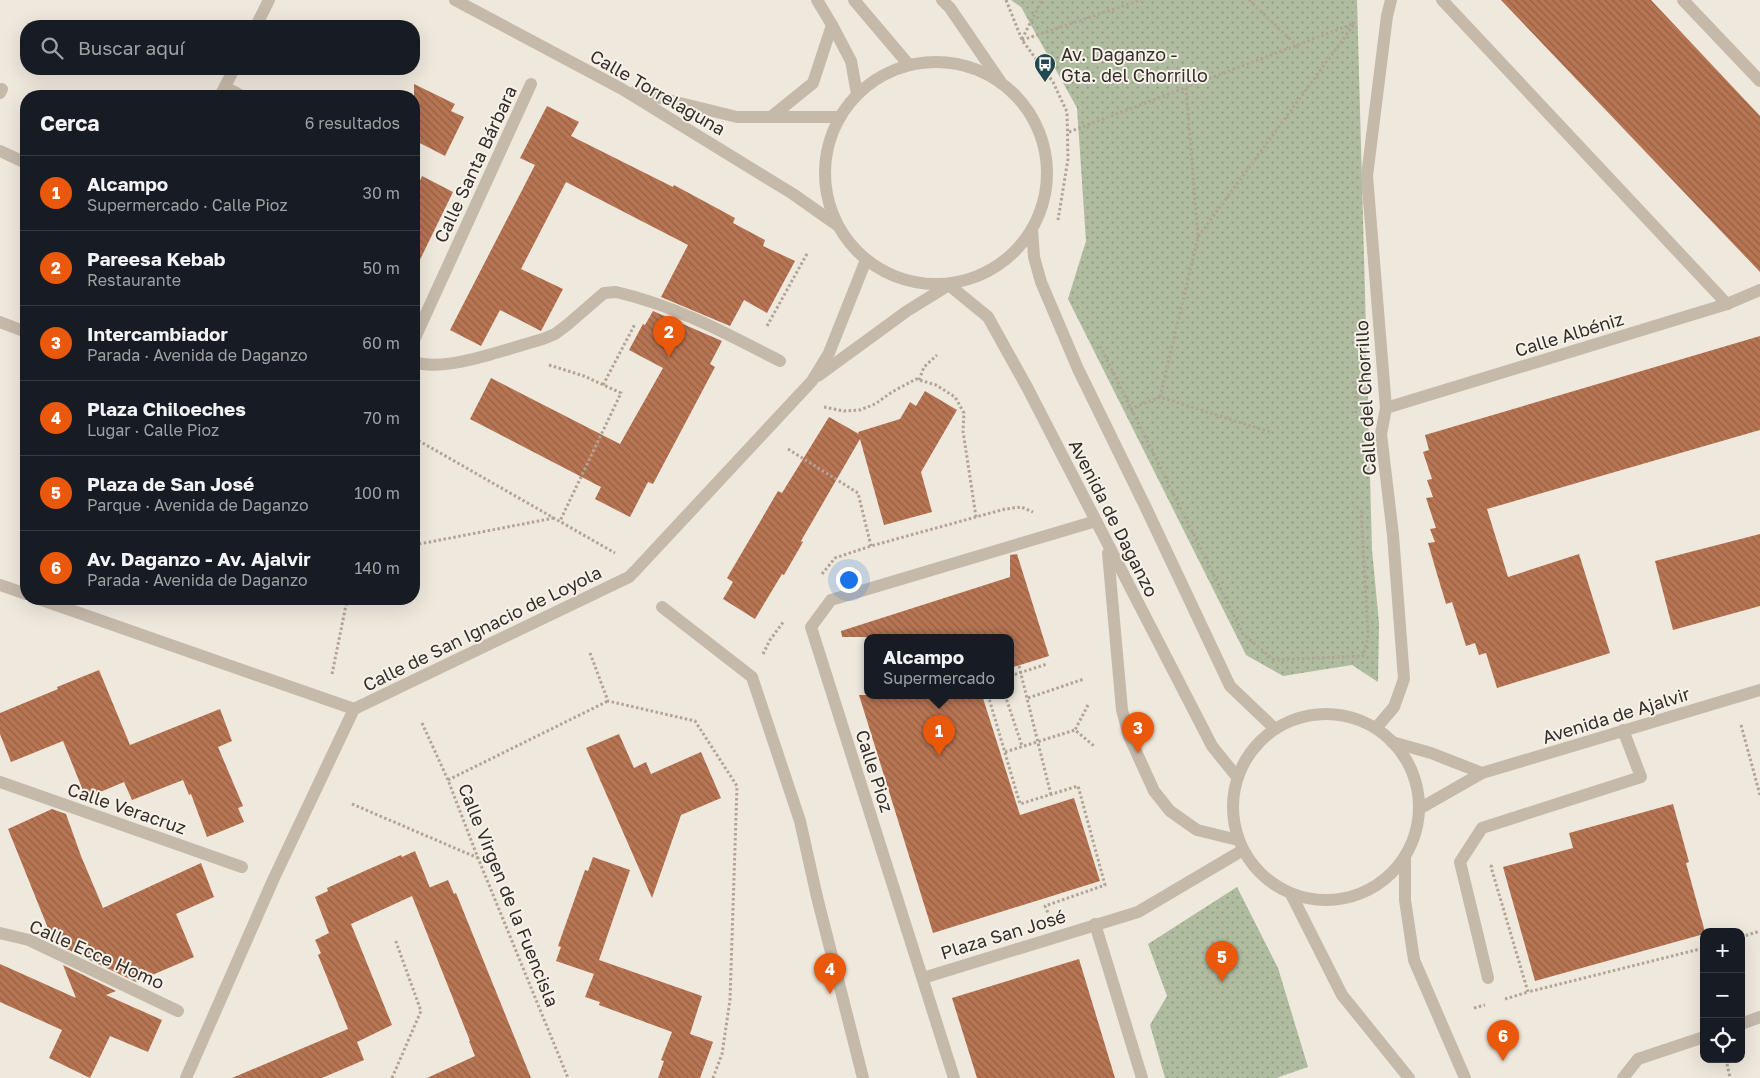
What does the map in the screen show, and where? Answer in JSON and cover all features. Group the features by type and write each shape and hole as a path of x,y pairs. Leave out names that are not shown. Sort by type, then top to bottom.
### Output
{"street":[{"path":"259,20 269,0"},
{"name":"Calle Torrelaguna","path":"455,0 622,89 793,194 837,225"},
{"path":"816,0 851,61 857,94"},
{"path":"812,381 907,311 949,284 973,277 996,266 1015,251 1032,229 1043,201 1047,168 1041,136 1025,107 1002,83 950,8 942,0"},
{"name":"Calle del Chorrillo","path":"1376,728 1394,707 1404,679 1393,535 1381,434 1386,408 1367,176 1387,16 1391,0"},
{"path":"1442,0 1727,304"},
{"path":"1683,0 1760,81"},
{"path":"860,2 909,65"},
{"path":"771,117 813,83 832,25"},
{"path":"949,284 915,282 891,275 866,260 837,225 826,189 826,152 840,117 857,94 881,76 909,65 940,62 972,68 1002,83"},
{"path":"223,90 231,75"},
{"name":"Calle Santa Bárbara","path":"420,327 531,84"},
{"path":"622,89 737,118 840,117"},
{"path":"0,151 20,160"},
{"name":"Avenida de Daganzo","path":"1032,229 1034,256 1041,282 1078,369 1230,686 1275,729"},
{"name":"Calle de San Ignacio de Loyola","path":"186,1078 274,878 354,708 629,577 812,381 829,353 866,260"},
{"name":"Avenida de Daganzo","path":"949,284 988,318 1028,389 1212,746 1237,777"},
{"name":"Calle Albéniz","path":"1386,408 1727,304 1760,290"},
{"path":"420,364 448,364 543,339 567,326 604,294 616,292 688,316 780,361"},
{"path":"0,322 20,330"},
{"name":"Calle Pioz","path":"954,1078 810,627 831,600 1096,521"},
{"path":"1108,546 1122,710 1129,736 1154,791 1170,811 1197,830 1240,845"},
{"path":"0,585 20,592"},
{"path":"56,605 354,708"},
{"path":"662,607 752,677 800,821 817,897 863,1078"},
{"name":"Avenida de Ajalvir","path":"1419,809 1482,773 1760,690"},
{"path":"1336,715 1376,728 1392,742 1407,762 1416,785 1419,809 1415,834 1404,857 1383,880 1355,896 1323,900 1291,894 1269,881 1250,863 1240,845 1232,809 1237,777 1252,750 1275,729 1305,717 1336,715"},
{"path":"1488,978 1460,862 1482,828 1641,777 1623,730"},
{"path":"1392,742 1431,753 1482,773"},
{"name":"Calle Veracruz","path":"0,782 242,867"},
{"name":"Plaza San José","path":"923,978 1138,912 1240,845"},
{"path":"1404,857 1405,900 1414,960 1465,1078"},
{"path":"1291,894 1342,995 1409,1078"},
{"path":"1095,924 1142,1078"},
{"name":"Calle Ecce Homo","path":"0,933 29,940 178,1011"},
{"path":"1745,1023 1760,1017"},
{"path":"1623,1078 1638,1059 1700,1037"}],"path":[{"path":"1006,0 1022,40 1053,82 1067,112 1068,159 1057,224"},
{"path":"1022,40 1042,0"},
{"path":"1022,40 1141,0"},
{"path":"1249,0 1297,46"},
{"path":"1068,132 1363,20"},
{"path":"1198,238 1355,23"},
{"path":"1160,397 1198,238 1186,88"},
{"path":"769,323 808,252"},
{"path":"603,385 647,301"},
{"path":"1098,343 1243,634 1274,660 1363,656 1368,637 1360,502"},
{"path":"919,380 924,367 937,355"},
{"path":"542,363 584,376 621,393 560,522"},
{"path":"820,406 844,411 860,410 874,404 916,379 936,386 955,398 964,413 963,430 976,517"},
{"path":"1130,409 1160,397 1270,432"},
{"path":"420,441 621,556"},
{"path":"788,449 858,493 871,546"},
{"path":"851,553 1005,509 1021,507 1039,514"},
{"path":"420,544 555,518"},
{"path":"332,675 346,605"},
{"path":"770,640 779,628"},
{"path":"590,653 608,700"},
{"path":"1014,675 1047,664"},
{"path":"1019,666 1051,795"},
{"path":"1027,698 1084,680"},
{"path":"989,699 1020,804 1078,786 1105,885 1046,906 1050,921"},
{"path":"1006,699 1022,746"},
{"path":"448,780 608,700 695,721 737,786 730,1000 722,1054 714,1078"},
{"path":"1005,752 1075,730 1088,705"},
{"name":"Calle Virgen de la Fuencisla","path":"422,723 448,780 568,1078"},
{"path":"1741,725 1760,795"},
{"path":"1075,730 1094,746"},
{"path":"352,804 478,858"},
{"path":"1494,858 1491,867 1528,992 1700,949"},
{"path":"1745,936 1760,931"},
{"path":"392,1078 421,1011 395,939"},
{"path":"1727,1063 1730,1078"}],"green space":[{"path":"1011,0 1357,0 1372,550 1379,623 1378,682 1352,665 1283,676 1246,655 1068,299 1086,241 1077,108 1021,7"},
{"path":"1237,887 1278,968 1308,1067 1276,1078 1165,1078 1150,1025 1167,996 1148,944"}],"building":[{"path":"1501,0 1651,0 1760,116 1760,272"},
{"path":"414,84 455,104 451,111 464,117 445,156 420,143 420,90 414,90"},
{"path":"547,106 579,122 571,136 673,187 674,185 735,218 733,223 765,240 763,246 795,261 767,313 744,300 730,326 661,297 688,245 566,182 521,269 563,289 541,331 500,310 481,346 450,330 535,165 520,158"},
{"path":"422,176 453,192 420,260 420,180"},
{"path":"653,311 722,341 710,364 715,367 653,484 648,482 630,517 595,499 601,487 470,419 491,378 620,444 663,368 629,350 643,324 645,325"},
{"path":"1760,336 1760,430 1487,509 1508,577 1579,554 1610,653 1497,688 1486,653 1479,655 1475,643 1466,646 1452,602 1446,604 1428,543 1435,542 1430,529 1436,528 1426,498 1433,497 1427,480 1432,479 1423,452 1429,450 1425,435"},
{"path":"925,391 957,410 921,472 932,512 884,525 860,439 801,541 803,542 784,575 782,574 755,619 723,599 733,582 727,578 778,491 782,493 829,417 859,434 858,432 900,419 910,402 916,406"},
{"path":"1760,534 1760,606 1673,630 1655,561"},
{"path":"1017,554 1049,656 1014,667 1014,634 864,634 864,637 842,637 841,631 1010,577 1010,555"},
{"path":"99,670 130,745 220,709 232,741 218,747 243,806 238,808 244,822 207,837 191,794 189,795 183,780 132,800 124,782 86,798 63,741 11,762 0,734 0,713"},
{"path":"859,695 864,695 864,699 983,699 1020,815 1074,798 1100,881 933,933"},
{"path":"619,734 634,768 646,762 651,774 701,752 721,798 681,815 652,898 586,748"},
{"path":"1673,804 1689,862 1686,863 1704,928 1700,928 1700,935 1535,981 1503,867 1573,848 1569,833"},
{"path":"52,809 66,814 103,908 201,863 214,897 176,914 194,957 136,982 54,943 8,829"},
{"path":"415,851 430,887 448,880 454,894 456,893 531,1078 427,1078 475,1056 412,896 351,924 392,1025 357,1042 364,1060 322,1078 232,1078 348,1029 318,955 321,953 315,940 329,933 315,897 328,891 327,888 401,855 402,857"},
{"path":"593,857 630,870 599,960 702,996 690,1034 713,1042 700,1078 658,1078 664,1061 661,1060 672,1032 599,1005 600,1002 585,997 594,974 556,961 561,947 558,946 585,870 588,871"},
{"path":"1079,959 1115,1078 977,1078 952,998"},
{"path":"0,964 76,998 63,965 116,991 106,995 162,1020 148,1052 110,1036 90,1078 49,1058 62,1030 0,1002"}],"place":[{"name":"Av. Daganzo - Gta. del Chorrillo","path":"1045,83"},
{"name":"Pareesa Kebab","path":"669,357"},
{"name":"Intercambiador","path":"1138,753"},
{"name":"Alcampo","path":"939,756"},
{"name":"Plaza de San José","path":"1222,982"},
{"name":"Plaza Chiloeches","path":"830,994"},
{"name":"Av. Daganzo - Av. Ajalvir","path":"1503,1061"}]}
